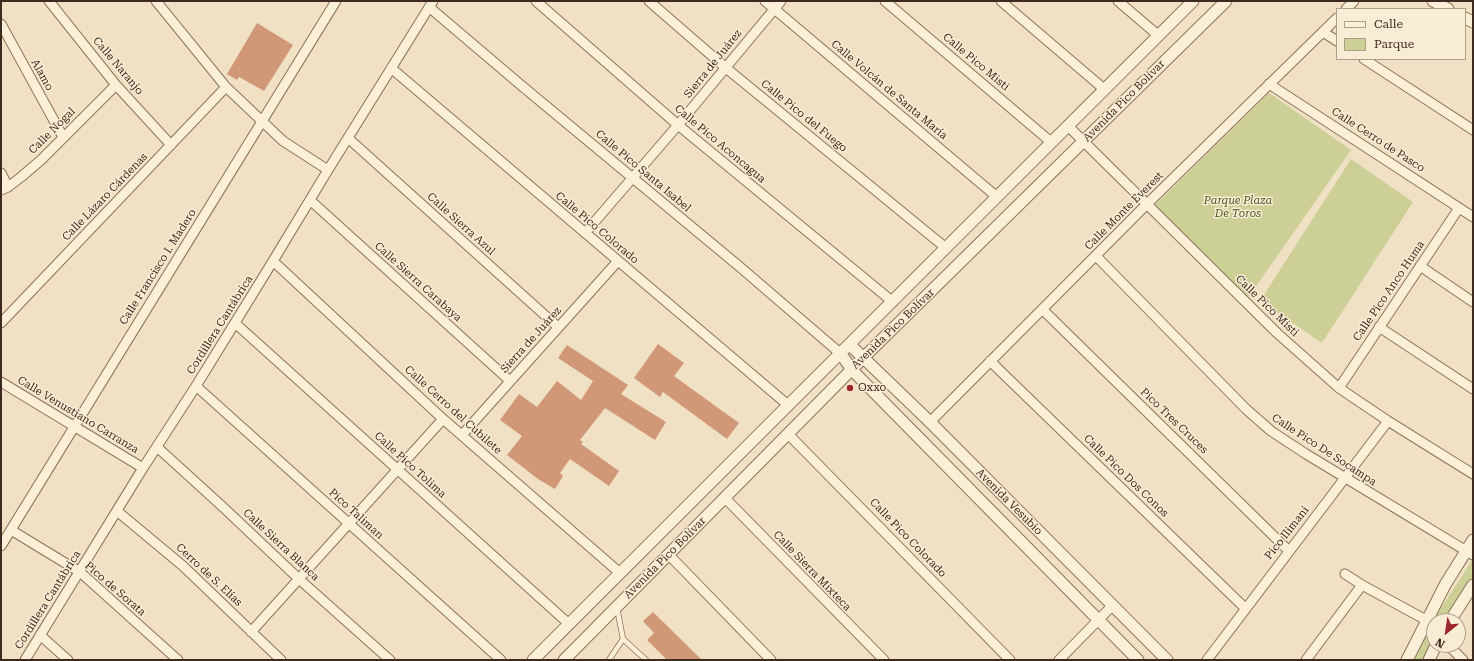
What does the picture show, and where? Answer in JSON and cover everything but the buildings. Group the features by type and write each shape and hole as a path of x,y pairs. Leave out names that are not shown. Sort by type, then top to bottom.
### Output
{"street":[{"name":"Calle Naranjo","path":"49,1 116,85 171,145"},
{"path":"156,1 226,87 283,141 328,170"},
{"name":"Calle Francisco I. Madero","path":"1,546 336,1"},
{"name":"Calle Pico Aconcagua","path":"536,1 678,125 893,302"},
{"name":"Calle Pico del Fuego","path":"649,1 726,68 946,248"},
{"name":"Calle Volcán de Santa María","path":"765,1 997,197"},
{"name":"Sierra de Juárez","path":"585,233 678,125 781,1"},
{"name":"Calle Pico Misti","path":"885,1 1051,142"},
{"path":"1001,1 1104,89"},
{"path":"1118,1 1159,36"},
{"name":"Avenida Pico Bolívar","path":"533,660 1193,1"},
{"name":"Avenida Pico Bolívar","path":"564,660 864,357 1226,1"},
{"path":"1433,1 1446,8"},
{"name":"Cordillera Cantábrica","path":"25,660 143,468 235,323 431,4"},
{"name":"Calle Pico Santa Isabel","path":"431,4 633,178 740,266 841,354"},
{"name":"Calle Monte Everest","path":"930,422 1147,204 1336,19"},
{"name":"Alamo","path":"1,24 63,137"},
{"path":"1323,32 1336,40"},
{"path":"1366,60 1473,130"},
{"name":"Calle Pico Colorado","path":"391,68 788,406"},
{"name":"Calle Cerro de Pasco","path":"1269,84 1473,217"},
{"name":"Calle Nogal","path":"5,188 41,160 116,85"},
{"name":"Calle Lázaro Cárdenas","path":"1,323 226,87"},
{"name":"Calle Pico Misti","path":"1068,126 1277,333 1339,388 1388,421 1473,474"},
{"name":"Calle Sierra Azul","path":"348,138 558,327"},
{"path":"1,173 5,188"},
{"name":"Calle Sierra Carabaya","path":"310,200 510,381"},
{"name":"Calle Pico Anco Huma","path":"1339,388 1459,208"},
{"name":"Calle Pico De Socampa","path":"1096,256 1259,421 1283,440 1469,553"},
{"name":"Calle Cerro del Cubilete","path":"273,261 443,419 620,574"},
{"name":"Sierra de Juárez","path":"462,435 618,261"},
{"path":"1420,266 1473,302"},
{"name":"Pico Tres Cruces","path":"1043,310 1289,550"},
{"name":"Calle Pico Tolima","path":"235,323 569,624"},
{"path":"1379,327 1473,388"},
{"name":"Avenida Vesubio","path":"850,345 930,422 1167,660"},
{"name":"Avenida Vesubio","path":"841,354 852,370 1138,660"},
{"name":"Calle Pico Dos Conos","path":"990,361 1245,608"},
{"name":"Calle Venustiano Carranza","path":"1,382 143,468"},
{"name":"Pico Taliman","path":"196,386 501,660"},
{"path":"251,632 443,419"},
{"name":"Pico Ilimani","path":"1206,660 1388,421"},
{"name":"Calle Pico Colorado","path":"788,434 1010,660"},
{"name":"Calle Sierra Blanca","path":"157,447 299,579 390,660"},
{"name":"Calle Sierra Mixteca","path":"725,498 884,660"},
{"name":"Cerro de S. Elías","path":"117,511 183,566 281,660"},
{"name":"Pico de Sorata","path":"11,530 80,572 178,660"},
{"path":"1430,613 1445,585 1469,553 1473,540"},
{"path":"669,555 771,660"},
{"path":"1345,574 1426,620 1407,660"},
{"path":"1306,660 1362,585"},
{"path":"1455,613 1473,585"},
{"path":"1059,660 1112,606"},
{"path":"40,635 68,660"}],"lane":[{"path":"616,608 623,639 646,660"},
{"path":"609,660 623,639"}],"green space":[{"name":"Parque Plaza De Toros","path":"1269,93 1351,150 1246,301 1153,207"},
{"path":"1351,159 1413,202 1322,343 1260,301"},
{"path":"1473,559 1473,578 1450,613 1438,613"},
{"path":"1426,631 1426,653 1427,653 1424,660 1413,660"}],"place":[{"name":"Oxxo","path":"850,388"}]}
